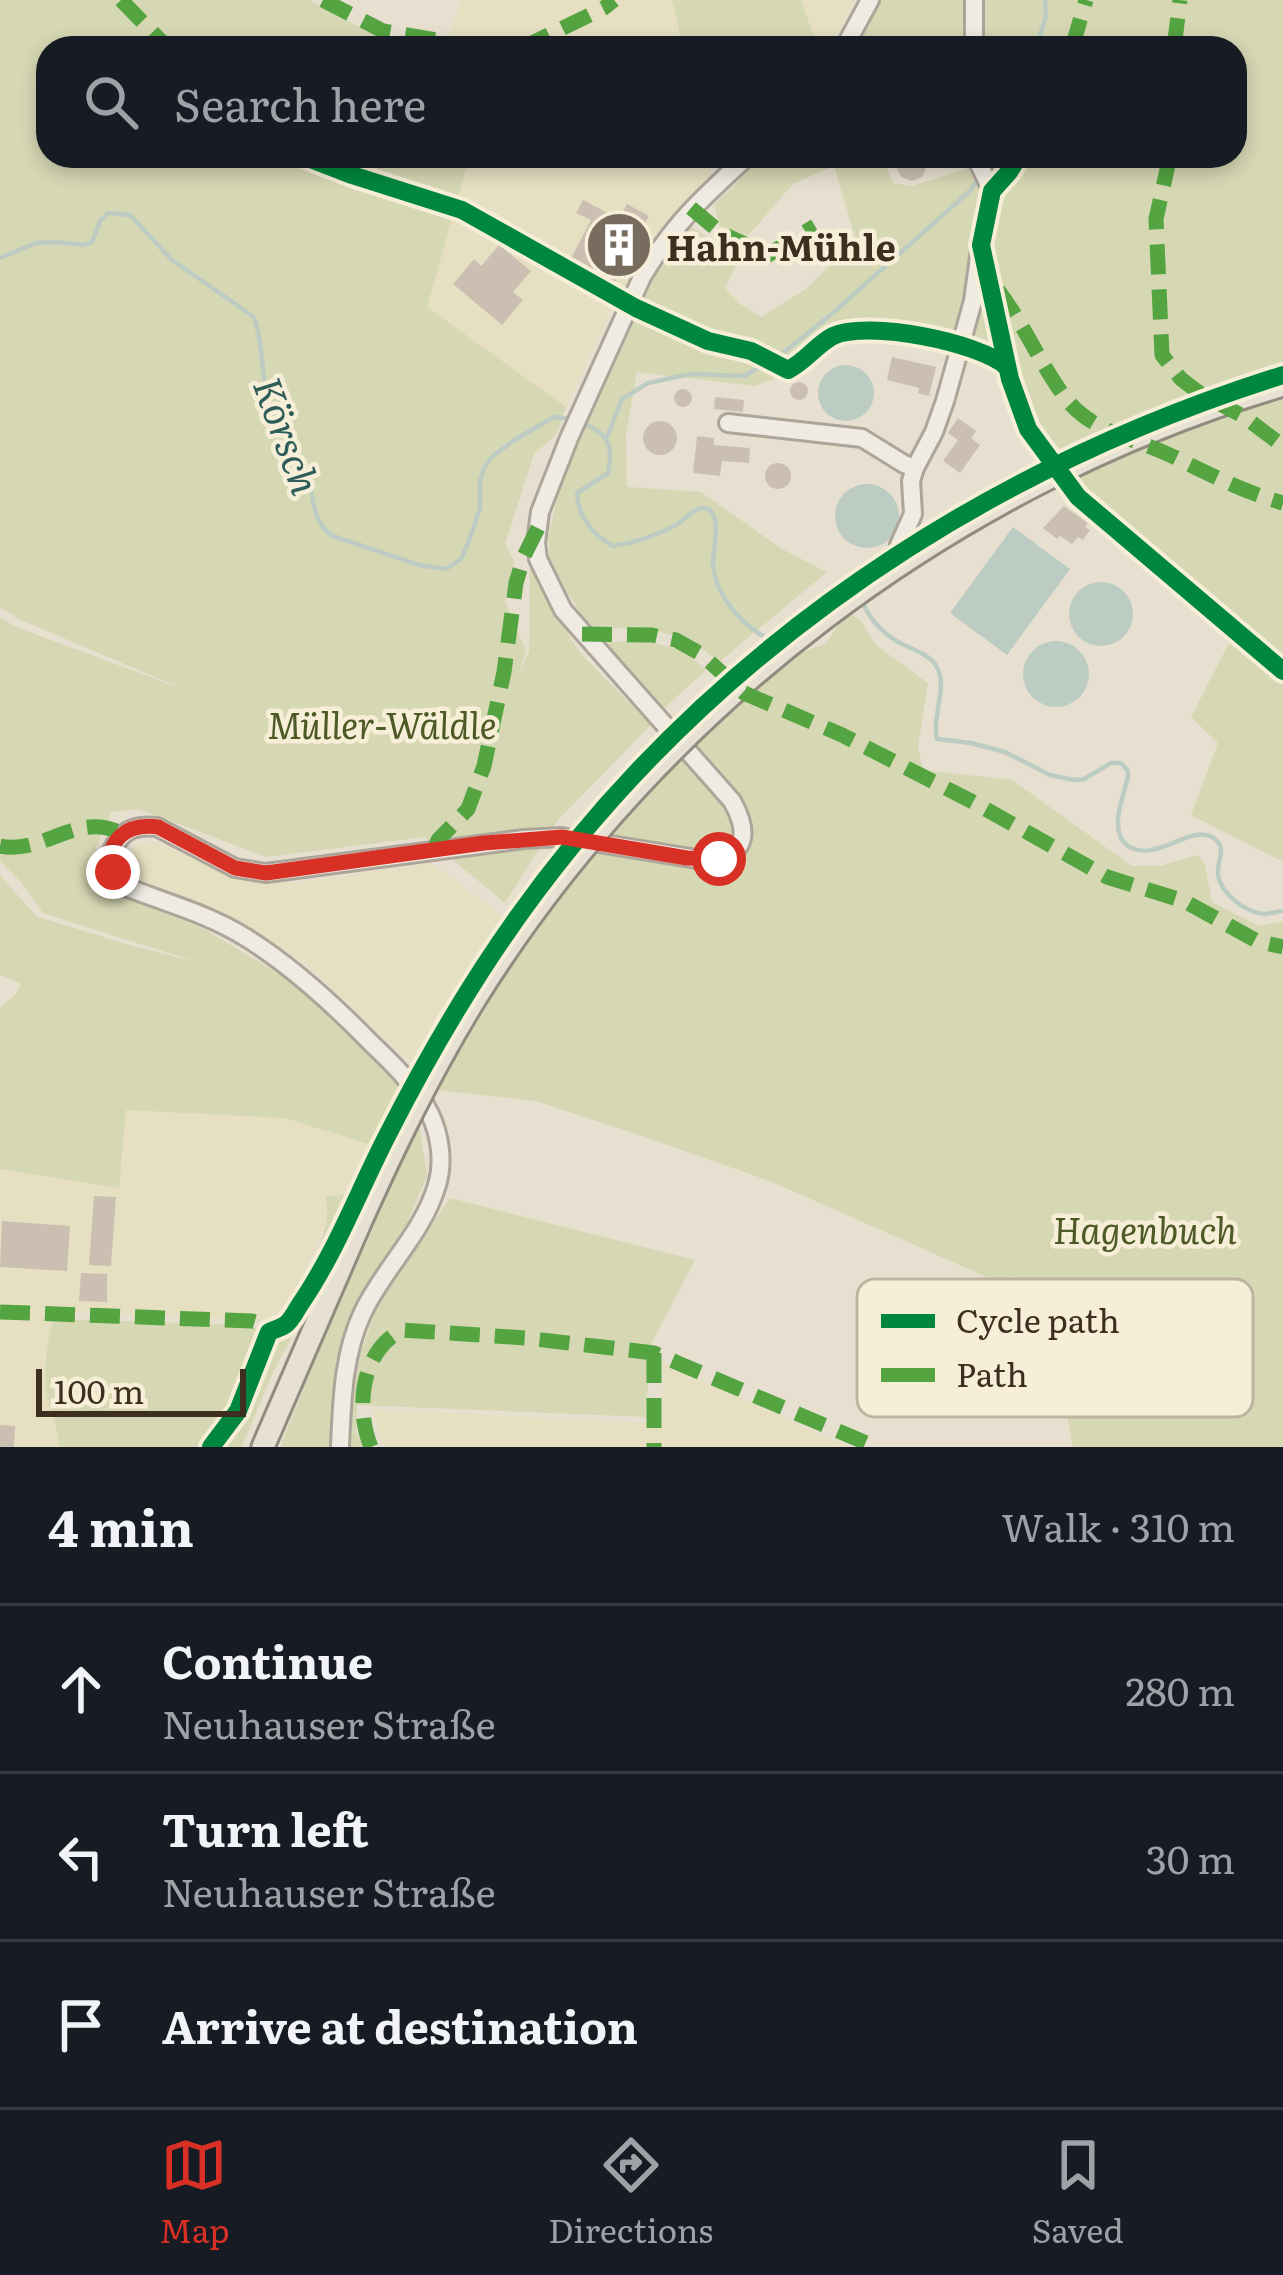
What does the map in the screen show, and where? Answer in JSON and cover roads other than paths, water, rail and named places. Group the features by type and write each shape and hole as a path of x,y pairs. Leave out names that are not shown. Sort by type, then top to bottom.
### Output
{"main road":[{"path":"263,1447 390,1153 477,995 540,904 616,811 692,731 849,599 974,518 1119,445 1283,385"}],"street":[{"path":"850,36 870,0"},
{"path":"974,0 974,36"},
{"path":"340,1447 344,1384 354,1334 375,1291 432,1202 439,1180 442,1162 429,1113 396,1068 302,978 208,916 126,887 109,858 122,833 145,826 158,827 235,868 266,873 562,837 704,860 719,859 742,844 741,817 732,801 563,610 543,572 536,543 540,512 629,304 657,252 691,208 735,168"},
{"path":"899,545 913,514 911,481 934,432 973,301 992,191 980,168"},
{"path":"728,423 862,438 915,468"}],"waterway":[{"path":"1040,36 1045,0"},
{"path":"607,437 622,399 648,383 690,374 744,376 779,356 971,190 980,176"},
{"name":"Körsch","path":"0,258 36,243 84,245 92,242 108,213 130,215 172,260 254,317 269,402 304,467 317,517 326,530 419,565 446,569 461,559 480,508 480,481 492,457 554,417 571,419"},
{"name":"Körsch","path":"582,423 603,436 610,455 608,473 577,493 583,517 593,530 613,546 621,545 708,509 715,519 713,563 720,590 747,624 783,644"},
{"name":"Körsch","path":"863,604 884,632 935,664 941,681 937,739 1005,752 1050,775 1074,780 1121,763 1128,777 1118,823 1128,846 1151,850 1207,835 1221,848 1218,875 1229,895 1258,913 1283,911"}],"place":[{"name":"Hahn-Mühle","path":"619,245"}],"park label":[{"name":"Müller-Wäldle","path":"382,723"},
{"name":"Hagenbuch","path":"1145,1228"}]}
